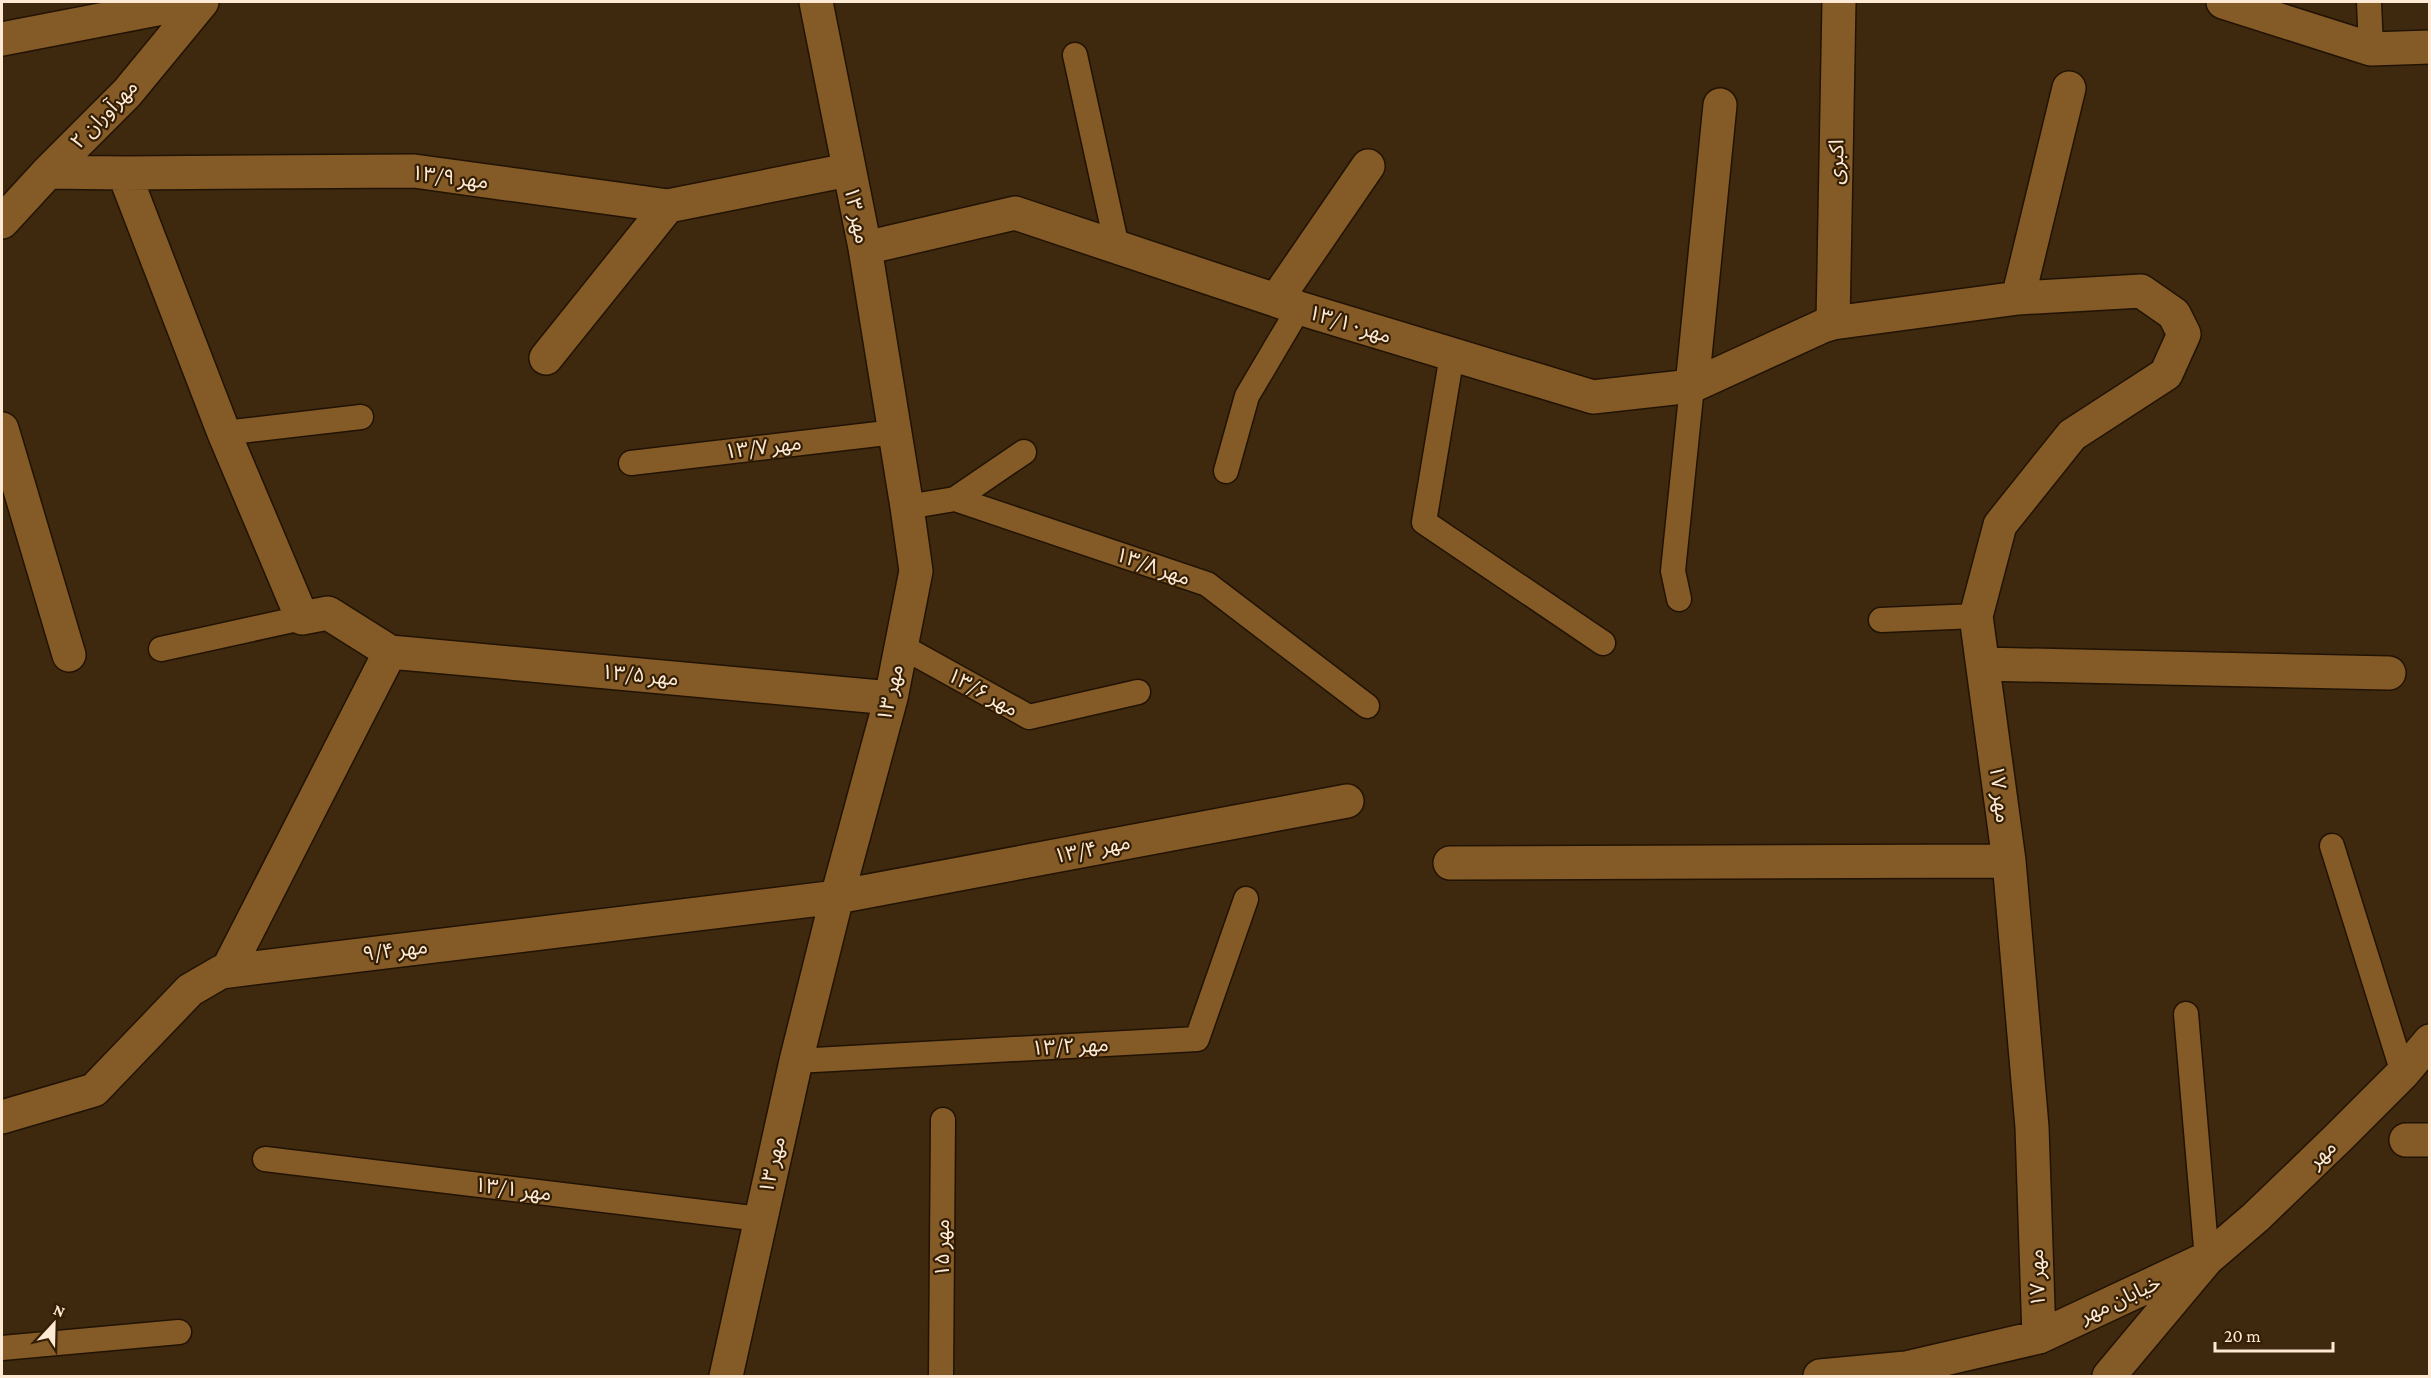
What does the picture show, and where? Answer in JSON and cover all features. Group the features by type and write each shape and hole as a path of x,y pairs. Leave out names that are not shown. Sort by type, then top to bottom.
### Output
{"street":[{"path":"2,39 194,2"},
{"name":"مهرآوران ۲","path":"2,222 48,172 128,93 202,2"},
{"name":"مهر ۱۳","path":"726,1377 796,1061 837,897 891,698 916,572 865,248 816,2"},
{"name":"اکبری","path":"1833,324 1839,2"},
{"path":"2223,2 2371,49 2430,47"},
{"path":"2018,297 2069,88"},
{"path":"1692,386 1719,105"},
{"path":"1288,304 1368,166"},
{"name":"مهر ۱۳/۹","path":"48,172 414,171 668,206 848,170"},
{"path":"124,173 224,433 302,618 328,613 390,652 227,971"},
{"path":"546,358 668,206"},
{"name":"مهر۱۳/۱۰","path":"865,248 1014,213 1288,304 1593,397 1692,386 1823,326 2018,297 2141,291 2174,314 2184,334"},
{"name":"مهر ۱۷","path":"2039,1337 2032,1127 2009,861 1976,616 2000,525 2072,435 2166,374 2184,334"},
{"path":"2,429 69,655"},
{"name":"مهر ۱۳/۵","path":"390,652 891,698"},
{"path":"1983,664 2388,673"},
{"name":"مهر ۱۳/۴","path":"837,897 1347,801"},
{"path":"1450,863 2009,861"},
{"name":"مهر ۹/۴","path":"2,1117 94,1090 190,990 221,972 837,897"},
{"name":"مهر","path":"2207,1258 2256,1217 2403,1073 2430,1041"},
{"path":"2109,1377 2207,1258"},
{"name":"خیابان مهر","path":"1820,1377 1906,1372 2039,1337 2207,1258"}],"lane":[{"path":"2369,2 2371,49"},
{"path":"1075,55 1117,247"},
{"path":"1226,471 1247,396 1288,304"},
{"path":"1452,355 1424,522 1603,643"},
{"path":"1679,599 1673,571 1692,386"},
{"path":"224,433 361,417"},
{"name":"مهر ۱۳/۷","path":"631,463 895,432"},
{"path":"955,499 1024,452"},
{"name":"مهر ۱۳/۸","path":"907,507 955,499 1206,584 1367,706"},
{"path":"1881,620 1976,616"},
{"path":"160,650 302,618"},
{"name":"مهر ۱۳/۶","path":"901,646 1029,717 1138,692"},
{"path":"2332,846 2403,1073"},
{"name":"مهر ۱۳/۲","path":"796,1061 1197,1039 1246,899"},
{"path":"2186,1014 2207,1258"},
{"name":"مهر ۱۵","path":"941,1377 943,1120"},
{"name":"مهر ۱۳/۱","path":"265,1159 760,1219"},
{"path":"2,1348 179,1332"}]}
